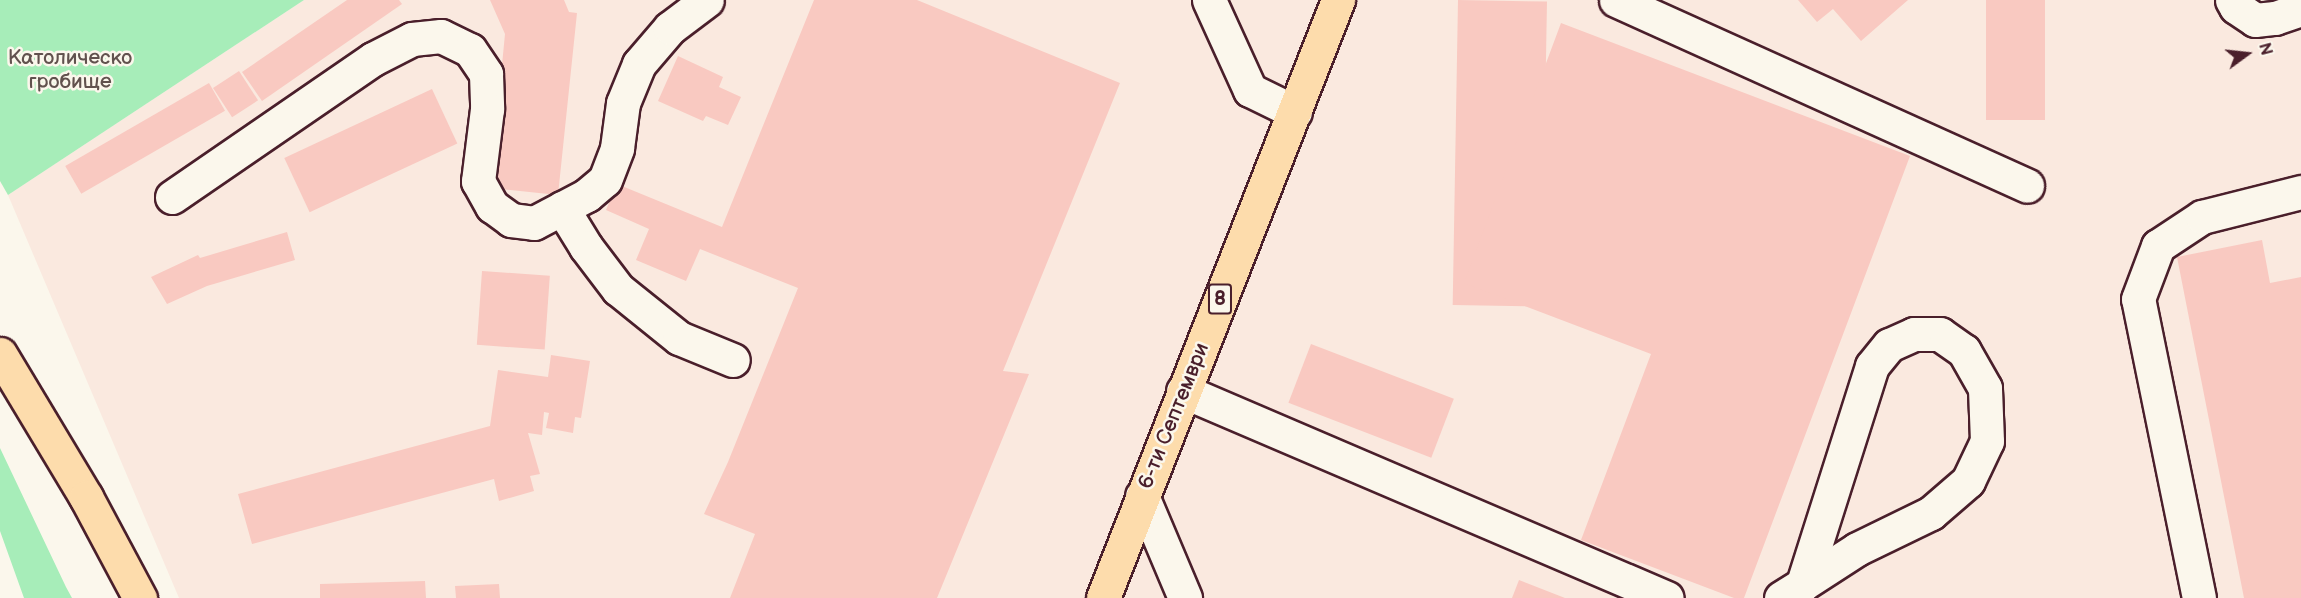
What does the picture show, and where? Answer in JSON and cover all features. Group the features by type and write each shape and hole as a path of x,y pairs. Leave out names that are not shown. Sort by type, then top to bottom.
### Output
{"main road":[{"name":"6-ти Септември","path":"1103,598 1338,0"},
{"path":"0,354 86,497 140,598"}],"street":[{"path":"172,197 373,59 412,39 441,36 470,50 486,74 487,109 478,181 492,206 511,220 534,223 586,195 606,180 617,148 623,103 639,64 670,28 707,0"},
{"path":"1209,0 1250,90 1295,112"},
{"path":"1616,0 2027,186"},
{"path":"2232,0 2236,7 2255,20 2275,18 2301,9"},
{"path":"2199,598 2138,299 2158,246 2202,217 2301,192"},
{"path":"562,208 586,247 618,289 680,338 733,360"},
{"path":"1914,334 1940,334 1964,351 1985,388 1987,441 1968,481 1931,513 1857,549 1792,591 1872,366 1889,345 1914,334"},
{"path":"1183,391 1667,598"},
{"path":"1142,496 1185,598"}],"shaded area":[{"path":"304,0 2301,0 2301,598 179,598 8,195"}],"green space":[{"name":"Католическо гробище","path":"0,0 304,0 8,195 0,181"},
{"path":"0,448 72,598 24,598 0,531"}],"building":[{"path":"347,0 399,0 402,4 262,101 242,72"},
{"path":"490,0 564,0 569,12 577,13 558,195 490,188 505,34"},
{"path":"814,0 917,0 1120,83 1003,371 1029,374 937,598 730,598 755,534 704,514 728,462 798,288 700,249 686,281 636,260 649,229 606,210 617,184 722,227"},
{"path":"1458,0 1547,2 1542,307 1453,305"},
{"path":"1798,0 1908,0 1861,41 1833,9 1817,22"},
{"path":"1986,0 2045,0 2045,120 1986,120"},
{"path":"1561,23 1910,156 1744,598 1734,598 1581,540 1651,354 1464,283"},
{"path":"678,56 723,77 719,87 741,97 728,125 706,116 703,121 658,101"},
{"path":"239,71 258,100 232,117 213,88"},
{"path":"209,83 225,111 81,194 65,166"},
{"path":"432,89 457,143 310,212 284,158"},
{"path":"287,232 295,260 207,286 167,304 151,277 198,255 200,258"},
{"path":"2262,240 2270,283 2301,277 2301,598 2244,598 2177,257"},
{"path":"482,271 550,276 545,350 477,345"},
{"path":"1311,344 1454,399 1431,458 1288,403"},
{"path":"551,355 590,361 581,418 575,417 573,433 546,428 549,413 544,412 542,435 528,433 540,474 530,476 534,491 499,501 494,479 252,544 238,494 490,426 498,370 548,377"},
{"path":"1519,580 1565,598 1512,598"},
{"path":"425,581 426,598 320,598 320,584"},
{"path":"499,584 500,598 456,598 455,586"}]}
